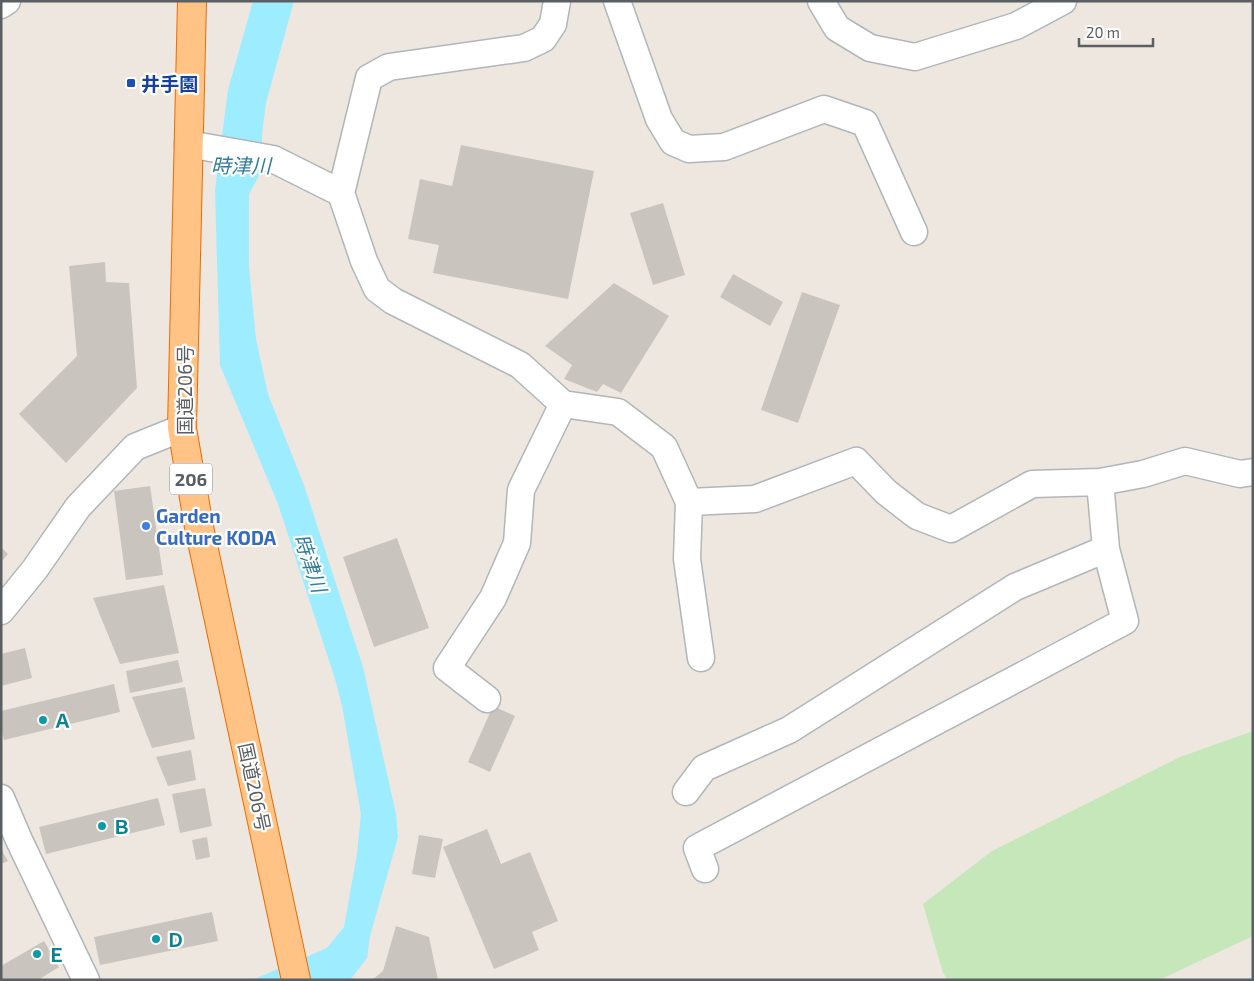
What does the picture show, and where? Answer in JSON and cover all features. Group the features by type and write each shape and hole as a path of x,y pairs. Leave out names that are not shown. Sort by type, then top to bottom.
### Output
{"highway":[{"name":"国道206号","path":"192,1 200,147 182,428 199,528 296,980"}],"street":[{"path":"1,5 7,1"},
{"path":"557,1 553,24 543,39 524,48 389,67 369,78 341,194 364,261 377,289 393,300 520,365 562,404 618,412 664,447 689,502 687,559 701,658"},
{"path":"617,1 659,119 673,142 690,149 724,147 824,109 865,123 914,232"},
{"path":"821,1 837,28 870,48 915,57 1016,26 1063,1"},
{"path":"200,147 273,159 341,194"},
{"path":"487,699 447,668 493,598 517,543 521,490 562,404"},
{"path":"1,611 35,569 78,506 135,447 182,428"},
{"path":"689,502 755,500 856,461 886,492 918,516 951,529 1032,484 1100,482 1142,474 1185,461 1240,474 1253,472"},
{"path":"706,869 697,848 1125,621 1106,549 1100,482"},
{"path":"686,792 704,768 789,730 1015,587 1106,549"},
{"path":"1,798 86,980"}],"green space":[{"path":"1253,731 1253,936 1159,980 948,980 943,973 923,904 992,851 1180,757"}],"water":[{"name":"時津川","path":"253,1 294,1 266,103 262,134 262,170 249,194 249,267 256,339 268,394 305,488 363,667 396,814 398,837 370,936 367,958 350,980 252,980 327,948 344,927 357,854 361,814 336,682 278,504 220,365 215,190 228,90"}],"building":[{"path":"461,145 594,171 568,299 433,273 439,245 408,239 420,179 452,186"},
{"path":"663,203 685,275 653,285 630,213"},
{"path":"105,262 106,282 129,283 137,388 66,463 19,414 77,356 69,266"},
{"path":"733,274 783,302 770,326 720,297"},
{"path":"614,283 669,316 621,393 603,384 597,392 564,379 572,365 545,346"},
{"path":"802,292 840,305 798,423 761,410"},
{"path":"150,486 163,575 126,580 114,491"},
{"path":"397,538 429,628 374,647 343,557"},
{"path":"1,547 8,554 1,562"},
{"path":"164,585 179,653 120,664 93,598"},
{"path":"25,648 32,678 1,686 1,654"},
{"path":"178,660 183,682 130,693 126,671"},
{"name":"Ａ","path":"114,684 120,712 4,740 1,729 1,711"},
{"path":"185,687 195,739 152,748 132,697"},
{"path":"493,706 515,716 490,772 468,762"},
{"path":"191,750 196,780 168,786 156,757"},
{"path":"205,788 212,826 180,833 172,794"},
{"name":"Ｂ","path":"158,798 165,825 46,854 39,827"},
{"path":"487,829 501,864 530,852 558,921 532,932 539,950 494,969 443,847"},
{"path":"419,835 443,839 435,878 412,874"},
{"path":"207,837 210,857 196,860 192,840"},
{"path":"1,849 8,861 1,864"},
{"name":"Ｄ","path":"212,912 218,941 100,965 94,937"},
{"path":"396,926 429,937 438,980 372,980 383,971"},
{"name":"Ｅ","path":"44,941 59,967 38,980 1,980 1,966"}],"place":[{"name":"井手園","path":"131,83"},
{"name":"Garden Culture KODA","path":"146,526"},
{"name":"Ａ","path":"43,720"},
{"name":"Ｂ","path":"102,826"},
{"name":"Ｄ","path":"156,939"},
{"name":"Ｅ","path":"37,954"}]}
